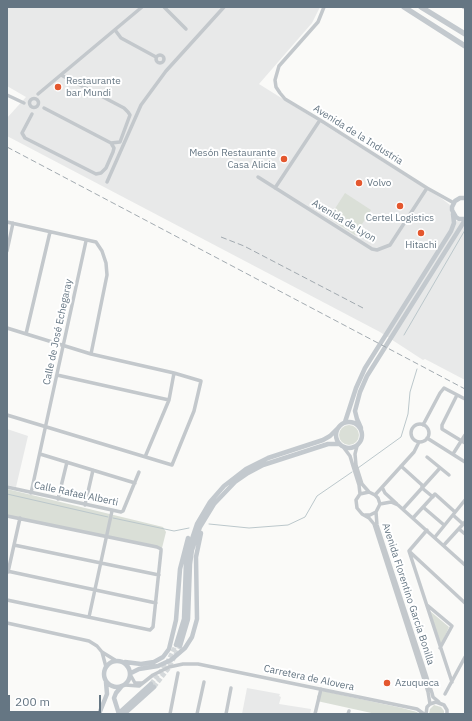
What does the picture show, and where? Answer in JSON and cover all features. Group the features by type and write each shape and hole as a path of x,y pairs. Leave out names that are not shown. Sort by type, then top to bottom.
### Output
{"highway":[{"path":"404,7 465,46"},
{"path":"408,7 465,42"},
{"path":"421,7 465,34"}],"main road":[{"path":"99,714 107,694 104,675 108,664 115,660 141,664 154,662 163,657 169,649 176,620 178,583 183,557 198,517 224,486 246,469 268,458 323,440 330,436 345,422 358,382 373,355 452,229 454,223 452,210 454,203 457,199 464,197"},
{"path":"337,429 336,437 339,444 344,448 350,449 357,446 362,440 362,432 356,415 356,406 365,381 465,220 459,219 453,214"},
{"path":"345,422 354,422 361,428"},
{"path":"206,508 194,532 187,555 184,612 178,645 188,619 192,554 200,527 214,504 241,478 253,470 273,461 316,447 339,444"},
{"path":"131,675 139,669 158,666 171,660 185,648 192,636 196,624 197,614 197,551 205,518"},
{"path":"124,714 152,686 118,712 114,696 117,691 130,680 131,675 125,662"},
{"path":"106,680 113,686 123,686"}],"street":[{"path":"32,114 31,103 38,94 142,7"},
{"path":"164,7 186,29"},
{"path":"107,182 141,105 166,71 224,7"},
{"name":"Avenida de la Industria","path":"324,7 318,22 279,66 275,80 276,87 285,100 320,120 427,188 454,203"},
{"path":"115,30 121,38 156,57"},
{"path":"61,75 124,108 128,112 130,115 120,142 111,143"},
{"path":"7,95 24,103 38,105 111,143 114,148 113,152 106,168 101,173 96,174 25,138 22,132 38,105 38,94"},
{"path":"31,103 35,99 38,105"},
{"path":"275,188 320,120"},
{"name":"Avenida de Lyon","path":"258,177 372,249 377,250 390,246 427,188"},
{"path":"7,222 86,241 96,242 102,251 106,263 107,275 90,354"},
{"path":"7,252 13,224"},
{"path":"26,334 50,232"},
{"name":"Calle de José Echegaray","path":"31,493 86,241"},
{"path":"7,328 90,354 174,373 201,381 194,411 172,465 7,415"},
{"path":"145,457 169,400 174,373"},
{"path":"56,376 169,400"},
{"path":"423,425 441,390 444,388 465,399"},
{"path":"457,395 442,425 442,429 463,442"},
{"path":"376,494 414,452 419,442 424,441 427,438 428,430 423,425"},
{"path":"419,442 414,439 412,431 415,426 423,425"},
{"path":"453,454 463,442 465,435"},
{"path":"427,438 465,462"},
{"path":"357,446 355,454 356,465 362,484 369,492"},
{"path":"344,448 351,460 359,485 360,494 356,500 357,508 362,514 365,515 370,515 376,512 380,504 376,494 369,492 360,494"},
{"path":"40,454 135,483"},
{"path":"427,457 449,475"},
{"path":"58,499 67,462"},
{"path":"401,466 433,497"},
{"path":"403,510 440,468"},
{"path":"85,505 93,470"},
{"name":"Calle Rafael Alberti","path":"7,487 118,513 123,511 139,472"},
{"path":"382,487 385,493 403,510 464,563"},
{"path":"413,518 435,494 464,523 444,545"},
{"path":"435,537 465,500"},
{"path":"380,504 390,502 398,505"},
{"path":"423,507 444,525"},
{"path":"89,617 112,511"},
{"name":"Avenida Florentino García Bonilla","path":"376,512 377,525 422,664 434,697 444,705 447,712"},
{"name":"Avenida Florentino García Bonilla","path":"365,515 374,524 428,692 429,705"},
{"path":"7,516 161,549 153,627 149,630 7,600"},
{"path":"20,518 8,572 156,603"},
{"path":"459,529 465,534"},
{"path":"409,551 427,530"},
{"path":"14,545 159,575"},
{"path":"409,551 465,603"},
{"path":"409,551 452,682"},
{"path":"426,604 452,626 440,648"},
{"path":"7,624 86,640 95,644 102,652 115,660"},
{"path":"102,652 106,667"},
{"path":"445,694 465,657"},
{"name":"Carretera de Alovera","path":"143,683 158,672 172,666 198,664 417,709 425,714"},
{"path":"170,714 178,673"},
{"path":"131,675 135,683 143,683"},
{"path":"197,714 204,682"},
{"path":"123,686 136,686 143,683"},
{"path":"226,714 231,688"},
{"path":"315,714 321,689"},
{"name":"Carretera de Alovera","path":"417,709 439,702"},
{"path":"425,714 429,705"}],"shaded area":[{"path":"7,7 320,7 312,23 259,84 441,198 450,205 454,220 465,223 465,380 425,359 423,360 380,332 7,136 7,118 26,97 7,86"},
{"path":"345,193 371,210 355,235 329,218"},
{"path":"349,425 356,428 359,435 356,442 349,445 342,442 339,435 342,428"},
{"path":"7,429 28,436 16,487 7,485"},
{"path":"7,489 163,527 166,532 162,548 7,515"},
{"path":"430,611 449,627 441,645"},
{"path":"247,688 280,694 279,696 281,697 279,704 311,709 310,714 242,714"},
{"path":"323,691 402,708 417,712 419,714 376,714 317,701 317,696"},
{"path":"434,705 441,707 444,714 429,714 430,709"}],"waterway":[{"path":"404,335 465,230"},
{"path":"358,468 401,437 408,414 410,392 417,369"},
{"path":"209,524 249,528 288,525 305,517 317,496 352,472"},
{"path":"7,494 108,517"},
{"path":"113,518 174,531 189,528"}],"tunnel":[{"path":"151,684 167,663 176,645"},
{"path":"154,687 168,669 180,646"}],"railway":[{"path":"7,147 465,389"},
{"path":"221,237 244,246 363,308"}],"place":[{"name":"Restaurante bar Mundi","path":"58,87"},
{"name":"Mesón Restaurante Casa Alicia","path":"284,159"},
{"name":"Volvo","path":"359,183"},
{"name":"Certel Logistics","path":"400,206"},
{"name":"Hitachi","path":"421,233"},
{"name":"Azuqueca","path":"387,683"}]}
